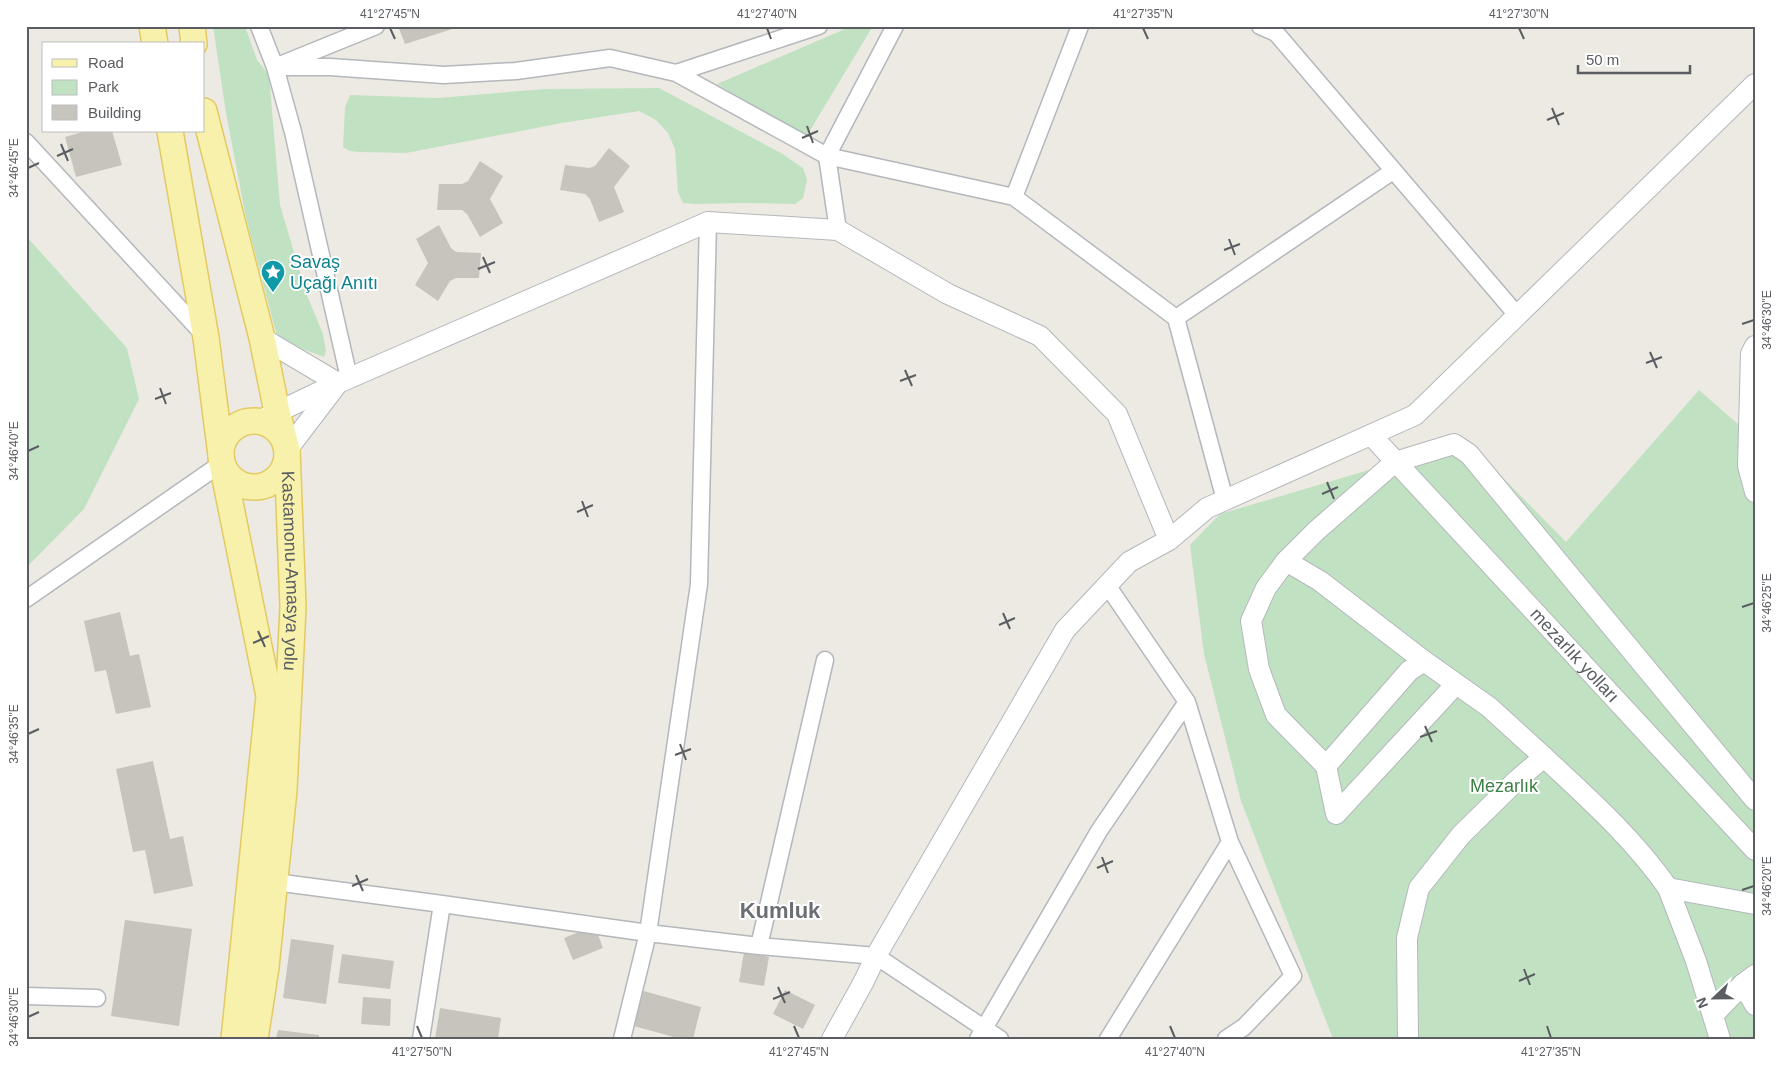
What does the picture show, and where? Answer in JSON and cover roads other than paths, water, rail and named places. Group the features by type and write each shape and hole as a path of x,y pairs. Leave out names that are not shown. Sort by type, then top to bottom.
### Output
{"main road":[{"path":"152,26 155,42"},
{"path":"192,26 194,42"},
{"path":"205,115 262,338 269,424 278,431 284,440 287,450 287,461 282,472 275,480 266,486 255,488 244,486 234,481 226,473 222,463 223,441 229,432 238,425 268,417"},
{"name":"Kastamonu-Amasya yolu","path":"170,132 206,338 222,463 269,696 234,1039"},
{"name":"Kastamonu-Amasya yolu","path":"255,1039 266,968 284,790 293,607 287,450"}],"street":[{"path":"258,26 275,67 293,132 344,380"},
{"path":"275,67 376,26"},
{"path":"838,230 827,156 895,26"},
{"path":"1014,197 1080,26"},
{"path":"1260,26 1276,33 1517,315"},
{"path":"676,73 814,27"},
{"path":"275,67 330,67 444,75 516,70 610,58 676,73 827,156 1014,197 1176,318 1225,500"},
{"path":"832,1039 876,956 1065,630 1129,562 1169,540 1207,508 1415,415 1755,84"},
{"path":"26,142 206,338"},
{"path":"1176,318 1393,171"},
{"path":"622,1039 648,933 699,584 708,222"},
{"path":"268,417 344,380 708,222 838,230 948,294 1040,336 1117,414 1169,540"},
{"path":"262,338 344,380"},
{"path":"1755,346 1751,354 1748,466 1755,492"},
{"path":"287,450 344,380"},
{"name":"mezarlık yolları","path":"1371,435 1755,850"},
{"path":"1456,684 1336,814 1326,766 1276,715 1259,669 1252,621 1266,588 1286,561 1316,531 1395,462 1454,444 1469,454 1755,800"},
{"path":"26,599 222,463"},
{"path":"1286,561 1320,581 1424,661 1489,707 1600,809 1650,862 1668,888 1696,961 1714,1014 1720,1039"},
{"path":"1107,585 1187,702 1230,842 1293,976 1244,1027 1226,1039"},
{"path":"759,946 825,660"},
{"path":"1326,766 1409,671 1424,661"},
{"path":"981,1033 1100,831 1187,702"},
{"path":"1408,1039 1407,938 1419,888 1462,835 1517,780 1544,757"},
{"path":"1108,1039 1230,842"},
{"path":"275,882 648,933 759,946 876,956 981,1033 1000,1039"},
{"path":"1668,888 1755,904"},
{"path":"421,1039 442,904"},
{"path":"1714,1014 1749,979"},
{"path":"1749,979 1755,1005"},
{"path":"26,996 96,998"}],"place":[{"name":"Savaş Uçağı Anıtı","path":"273,293"}],"district":[{"name":"Kumluk","path":"780,910"}],"park label":[{"name":"Mezarlık","path":"1504,786"}]}
